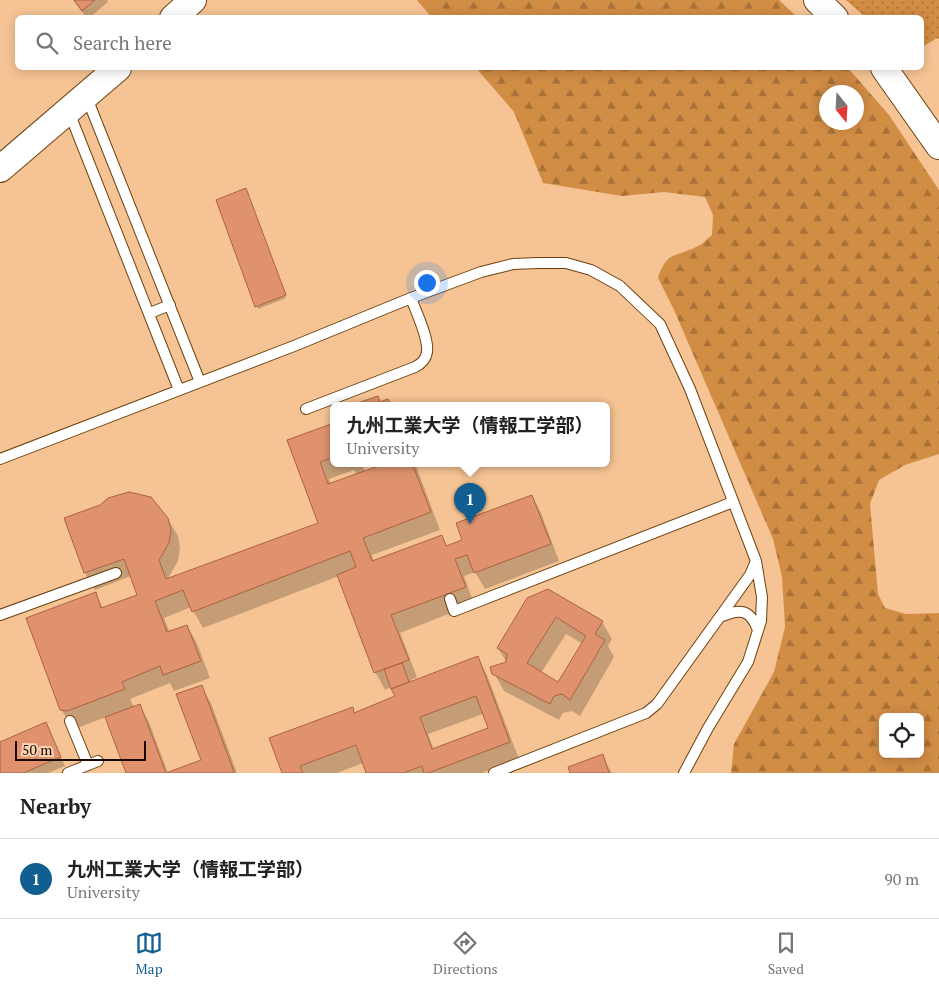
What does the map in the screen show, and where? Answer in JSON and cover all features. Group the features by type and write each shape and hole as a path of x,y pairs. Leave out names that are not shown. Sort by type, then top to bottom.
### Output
{"street":[{"path":"176,15 193,0"},
{"path":"817,0 832,15"},
{"path":"0,169 116,70"},
{"path":"885,70 939,146"}],"lane":[{"path":"78,104 170,305 200,382"},
{"path":"78,104 150,313 179,390"},
{"path":"0,459 481,272 521,264 566,263 592,270 620,286 660,324 690,389 756,561 762,597 761,621 748,662 708,728 684,773"},
{"path":"306,409 415,367 422,362 427,353 426,342 411,298"},
{"path":"150,313 170,305"},
{"path":"450,599 454,611 733,502"},
{"path":"494,773 646,712 657,704 750,575 756,561"},
{"path":"0,614 116,572"},
{"path":"720,618 730,612 740,611 749,614 758,630"},
{"path":"70,721 88,765"},
{"path":"74,772 98,761"}],"green space":[{"path":"417,0 779,0 795,15 430,15"},
{"path":"846,0 939,0 939,39 937,38 924,46 924,15 863,15"},
{"path":"478,70 850,70 863,85 819,85 819,130 864,130 864,86 889,115 939,190 939,454 905,465 879,480 870,504 878,594 885,608 906,614 939,613 939,773 731,773 734,744 774,672 785,627 782,577 773,539 674,310 658,278 668,259 698,246 712,235 713,215 705,197 664,192 622,196 543,183 514,112"}],"building":[{"path":"74,0 95,0 82,11"},
{"path":"246,188 286,295 255,307 216,200"},
{"path":"378,396 380,402 361,402"},
{"path":"330,424 330,458 320,462 328,484 376,467 414,467 431,512 363,538 372,561 442,535 446,546 462,540 456,523 532,495 551,544 474,573 467,555 455,559 466,587 391,615 409,660 374,673 337,575 356,567 350,551 192,612 183,590 155,601 167,632 187,625 201,661 163,675 160,666 122,682 125,689 67,711 60,710 26,618 96,592 101,608 137,595 124,559 84,573 64,518 100,505 108,498 129,492 151,497 168,518 171,530 169,543 159,560 166,579 318,523 287,440"},
{"path":"548,589 603,621 595,634 605,640 570,700 562,694 554,696 550,704 492,674 490,667 506,662 507,654 497,648 527,598","holes":["556,617 586,636 558,682 527,663"]},
{"path":"478,656 510,742 428,773 424,773 422,766 403,773 366,773 356,745 300,766 303,773 282,773 269,738 353,707 354,713 395,696 391,689","holes":["476,696 488,728 432,749 420,717"]},
{"path":"402,663 409,682 391,689 384,669"},
{"path":"202,685 234,772 166,773 201,760 176,694"},
{"path":"140,704 166,773 126,773 105,717"},
{"path":"46,722 61,757 23,773 0,773 0,742"},
{"path":"603,754 609,773 570,773 568,767"}],"place":[{"name":"九州工業大学（情報工学部）","path":"470,524"}]}
